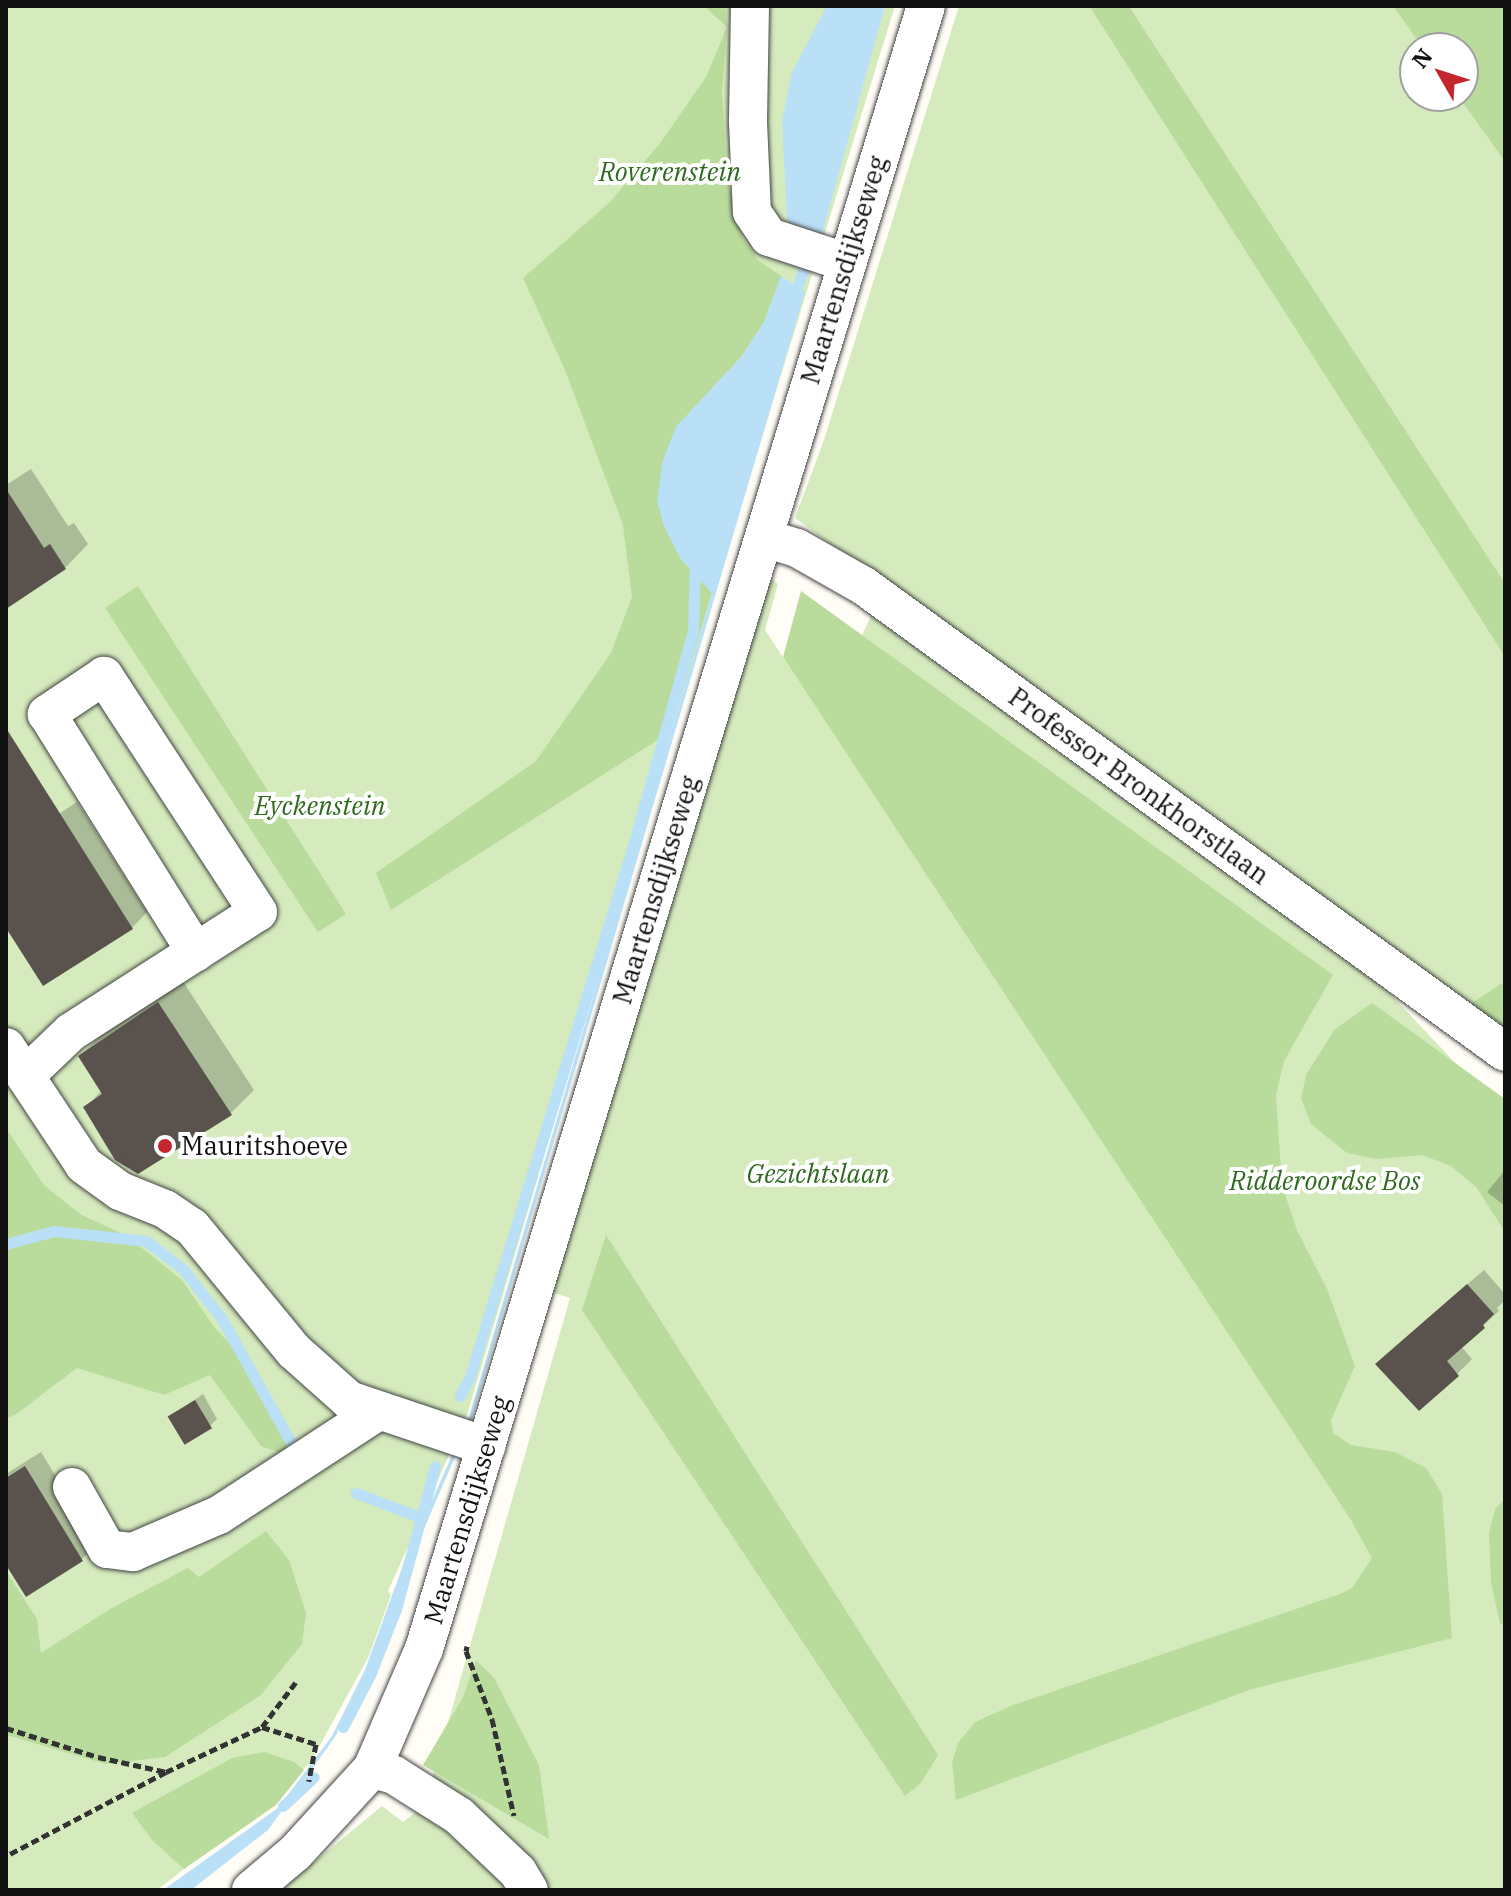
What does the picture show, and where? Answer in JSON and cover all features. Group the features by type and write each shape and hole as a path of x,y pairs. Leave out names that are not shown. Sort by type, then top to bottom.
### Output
{"street":[{"path":"750,6 748,122 752,212 769,237 845,262"},
{"name":"Maartensdijkseweg","path":"251,1890 295,1853 372,1769 424,1649 764,538 845,262 926,6"},
{"name":"Professor Bronkhorstlaan","path":"764,538 797,548 864,586 1505,1052"},
{"path":"196,952 47,714 104,676 258,912 196,952 71,1032 44,1053 15,1061 84,1165 111,1186 165,1209 192,1227 294,1351 349,1400 377,1412 486,1446"},
{"path":"72,1487 107,1549 133,1552 219,1515 377,1412"},
{"path":"372,1769 394,1775 459,1816 524,1881"}],"path":[{"path":"470,1636 466,1651 492,1719 521,1842 524,1881"},
{"path":"6,1856 166,1772 262,1727 296,1682"},
{"path":"262,1727 316,1744 307,1791"},
{"path":"6,1728 98,1757 166,1772"}],"green space":[{"name":"Eyckenstein","path":"6,6 895,6 675,718 467,1415 388,1591 391,1595 368,1658 310,1763 229,1834 157,1890 6,1890"},
{"path":"704,6 725,6 727,27"},
{"path":"959,6 1089,6 1505,657 1505,981 1464,1008 1269,866 1498,1108 1505,1101 1505,1890 280,1890 382,1806 403,1822 424,1806 570,1298 521,1283 741,557 778,584 765,630 984,961 830,708 885,584 795,518 824,440"},
{"path":"1089,6 1129,6 1505,583 1505,657"},
{"path":"1129,6 1393,6 1412,32 1399,32 1399,112 1469,112 1505,162 1505,583"},
{"path":"1393,6 1505,6 1505,162 1469,112 1479,112 1479,32 1412,32"},
{"name":"Roverenstein","path":"727,27 722,90 727,178 742,237 758,260 781,276 764,322 742,356 676,427 696,576 712,592 670,732 391,910 376,873 536,761 611,653 632,597 623,525 565,370 523,278 610,202 661,142 706,77"},
{"path":"138,586 346,914 318,932 105,608"},
{"path":"801,591 1333,975 1284,1061 1276,1095 1282,1185 1297,1230 1327,1289 1355,1366 1331,1420 1333,1433 1351,1445 1395,1452 1426,1468 1442,1494 1452,1638 1249,1690 956,1800 952,1763 958,1743 975,1722 1013,1705 1340,1594 1352,1588 1372,1558 1351,1520 783,657"},
{"path":"1505,981 1505,1039 1464,1008"},
{"path":"1372,1003 1505,1099 1505,1232 1477,1188 1451,1166 1422,1155 1377,1159 1347,1153 1311,1124 1301,1099 1306,1075 1335,1029"},
{"path":"6,1128 44,1185 80,1214 127,1236 182,1280 214,1327 230,1344 305,1462 261,1446 210,1375 164,1395 77,1368 15,1415 6,1418"},
{"path":"606,1235 938,1755 921,1783 905,1796 582,1310"},
{"path":"1505,1499 1505,1625 1500,1624 1491,1582 1489,1533 1495,1509"},
{"path":"266,1531 289,1560 306,1613 302,1644 261,1695 165,1757 106,1764 6,1735 6,1571 37,1619 41,1653 110,1609 188,1568 199,1577"},
{"path":"476,1660 494,1678 539,1765 549,1839 423,1765 463,1697"},
{"path":"264,1752 294,1762 304,1770 276,1805 184,1869 152,1840 132,1813 232,1758"}],"water":[{"path":"827,6 885,6 819,245 795,238 787,219 782,121 792,72"},
{"path":"781,276 805,292 472,1418 406,1570 366,1677 335,1737 268,1830 191,1890 163,1890 278,1808 332,1736 365,1670 402,1568 469,1417 712,593 680,558 664,526 657,501 663,460 676,427 742,356 764,322"}],"building":[{"path":"6,489 44,548 50,544 66,569 6,609"},
{"path":"6,728 133,929 43,986 6,928"},
{"path":"158,1002 232,1115 138,1174 115,1160 83,1107 102,1094 78,1056"},
{"path":"1467,1284 1494,1314 1483,1325 1485,1328 1447,1361 1459,1376 1419,1411 1375,1364"},
{"path":"195,1400 212,1428 185,1445 168,1416"},
{"path":"25,1466 83,1561 26,1597 6,1565 6,1478"}],"waterway":[{"path":"792,301 808,257"},
{"path":"460,1396 470,1376 634,842 693,630 695,562"},
{"path":"6,1244 54,1231 146,1241 183,1269 222,1319 292,1444"},
{"path":"343,1727 370,1675 396,1609 435,1466"},
{"path":"356,1493 422,1518"},
{"path":"283,1806 314,1777"}],"place":[{"name":"Mauritshoeve","path":"165,1146"}],"park label":[{"name":"Gezichtslaan","path":"818,1174"},
{"name":"Ridderoordse Bos","path":"1325,1181"}]}
